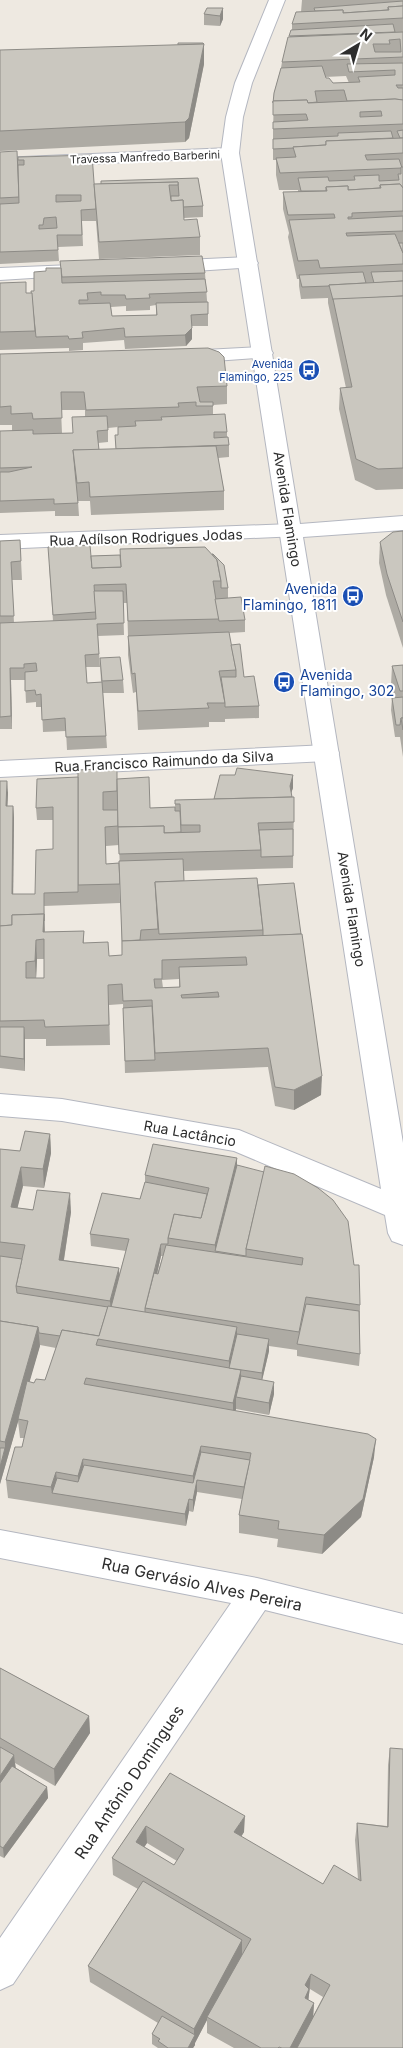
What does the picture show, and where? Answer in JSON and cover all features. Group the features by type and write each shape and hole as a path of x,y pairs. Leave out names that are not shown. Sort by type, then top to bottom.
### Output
{"street":[{"name":"Avenida Flamingo","path":"277,0 268,25 251,59 232,123 230,153 402,1217"},
{"name":"Travessa Manfredo Barberini","path":"0,163 230,153"},
{"path":"149,267 248,263"},
{"path":"0,274 89,270"},
{"path":"170,358 263,353"},
{"name":"Rua Adílson Rodrigues Jodas","path":"0,542 291,531 403,523"},
{"name":"Rua Francisco Raimundo da Silva","path":"0,769 327,753"},
{"name":"Rua Lactâncio","path":"0,1105 62,1110 239,1142 402,1217"},
{"name":"Rua Gervásio Alves Pereira","path":"0,1544 258,1593 403,1629"},
{"name":"Rua Antônio Domingues","path":"0,1971 258,1593"}],"building":[{"path":"403,1 403,6 388,7 388,10 343,13 343,10 315,11 314,8"},
{"path":"403,6 403,18 292,24 296,12 343,10 343,13 389,10 388,7"},
{"path":"207,8 223,8 220,16 204,14"},
{"path":"393,24 395,32 289,36 291,30"},
{"path":"403,32 403,57 282,62 288,37","holes":["400,39 401,52 375,52 373,44 390,44 389,40"]},
{"path":"178,43 203,43 204,44 178,45"},
{"path":"204,44 189,118 185,122 0,131 0,50"},
{"path":"403,63 403,85 396,85 398,88 403,88 403,100 347,101 344,90 315,91 317,102 308,103 307,100 273,101 281,68 322,66 326,78 329,78 333,83 360,82 358,77 395,75 395,70 349,72 347,64"},
{"path":"307,100 308,103 403,100 403,124 273,129 273,122 308,120 306,114 273,115 273,101","holes":["381,111 382,116 360,117 360,112"]},
{"path":"403,130 403,138 400,138 397,131"},
{"path":"391,131 393,138 326,141 326,145 273,149 273,139 338,136 338,133"},
{"path":"403,138 403,153 365,155 367,160 399,159 402,168 280,173 276,158 296,157 293,147 326,145 326,141"},
{"path":"17,151 19,197 0,198 0,152"},
{"path":"92,155 96,209 81,210 82,235 57,235 58,250 0,252 0,204 19,203 18,165 24,165 24,160 18,160 18,157","holes":["56,195 81,195 81,201 56,202","56,217 57,228 39,229 39,225 43,225 44,218"]},
{"path":"401,167 403,167 403,188 400,184 380,185 380,188 348,190 348,186 326,187 326,191 301,191 298,178 328,177 329,181 355,180 354,176 379,175 379,181 399,180 398,174 401,174"},
{"path":"198,178 203,206 183,207 183,200 171,201 171,196 179,196 178,182 101,184 101,181"},
{"path":"178,182 178,185 169,185 171,201 183,200 184,220 197,219 200,237 99,242 94,184"},
{"path":"400,184 403,188 403,211 352,213 352,217 348,217 348,219 403,216 403,231 346,233 347,236 395,234 403,253 403,264 320,268 318,260 298,261 289,220 335,218 334,214 288,215 283,192 327,191 326,187 348,186 348,190 381,188 380,185"},
{"path":"399,243 403,243 403,253"},
{"path":"202,256 205,273 62,277 60,261"},
{"path":"46,268 61,268 62,283 205,279 207,292 149,294 150,298 126,299 125,295 101,295 101,292 87,293 88,300 79,300 79,304 110,303 112,316 157,315 156,303 208,302 208,314 191,315 192,328 185,335 125,337 124,328 82,332 83,338 69,339 68,336 36,337 31,291 34,291 34,272 46,271"},
{"path":"403,271 403,281 374,283 371,272"},
{"path":"363,272 366,283 329,286 302,287 299,275"},
{"path":"403,281 403,296 333,300 329,285"},
{"path":"26,282 26,293 32,293 35,331 0,332 0,283"},
{"path":"403,296 403,468 378,469 356,459 340,388 352,387 333,299"},
{"path":"208,348 219,352 224,357 227,386 197,387 200,402 213,402 213,406 196,406 196,402 178,403 179,407 86,410 84,392 61,392 62,418 33,419 32,413 11,414 11,406 0,407 0,354"},
{"path":"225,414 227,432 214,432 214,438 228,437 229,445 116,449 115,435 118,435 118,427 136,426 135,421 162,420 161,417"},
{"path":"107,416 108,430 97,431 99,450 73,450 78,503 54,504 54,499 0,501 0,472 32,467 0,468 0,431 33,430 33,434 73,433 72,417"},
{"path":"216,446 224,491 90,497 89,482 77,483 73,450"},
{"path":"403,531 403,622 387,574 380,542 393,532"},
{"path":"20,540 21,561 11,562 14,616 0,616 0,541"},
{"path":"90,545 92,568 121,567 120,549 205,547 217,560 221,581 213,581 219,619 128,621 126,584 94,585 96,612 53,615 48,547"},
{"path":"212,554 224,565 228,588 221,588 217,560"},
{"path":"120,555 121,567 92,568 91,556"},
{"path":"94,591 123,591 124,623 97,624 99,654 85,655 87,683 102,682 106,736 66,737 65,718 42,720 41,694 36,695 35,690 25,691 25,672 37,671 36,663 24,664 24,668 10,668 11,716 0,717 0,623 96,619"},
{"path":"241,597 245,620 219,621 215,599"},
{"path":"229,632 236,670 219,671 225,703 207,703 209,708 138,711 135,673 132,674 128,636"},
{"path":"240,644 244,677 254,676 259,706 225,707 221,677 236,677 231,645"},
{"path":"120,657 123,680 102,681 100,658"},
{"path":"403,665 403,691 400,691 392,666"},
{"path":"403,697 403,718 401,718 400,725 396,725 392,698"},
{"path":"117,768 117,791 103,792 103,810 118,810 118,826 105,827 106,864 119,863 120,884 78,885 78,770"},
{"path":"237,768 293,775 290,786 292,797 214,799 220,775 235,775"},
{"path":"78,777 78,892 44,893 44,914 12,915 12,925 0,926 0,781 7,781 6,806 13,806 12,894 35,894 36,850 53,849 53,807 36,808 37,779"},
{"path":"149,777 150,808 175,807 175,811 180,811 181,832 164,833 164,826 118,827 117,779"},
{"path":"294,797 294,822 258,823 261,850 119,854 118,827 164,826 164,833 200,832 200,825 181,825 180,804 175,804 175,800"},
{"path":"293,829 293,856 261,857 259,830"},
{"path":"183,859 184,881 155,882 158,929 141,930 140,940 122,941 119,861"},
{"path":"257,878 263,930 159,934 155,882"},
{"path":"294,883 301,934 263,936 258,885"},
{"path":"44,914 43,932 84,931 83,943 108,942 109,956 122,955 122,941 302,934 322,1076 294,1090 275,1087 268,1048 155,1053 152,1000 123,1001 122,984 108,985 109,1025 45,1027 44,1020 0,1021 0,926 12,925 12,915","holes":["44,939 44,978 26,978 26,962 35,961 36,940","246,957 247,965 179,967 180,987 155,988 154,979 162,979 162,960","218,992 219,997 182,998 181,995"]},
{"path":"152,1006 155,1060 125,1061 123,1008"},
{"path":"0,1027 24,1027 24,1059 0,1056"},
{"path":"25,1131 50,1134 43,1169 21,1167 11,1207 33,1210 37,1190 70,1193 59,1260 119,1268 110,1301 16,1286 25,1245 0,1242 0,1149 20,1151"},
{"path":"153,1144 237,1158 215,1245 168,1238 174,1214 201,1218 209,1188 145,1175"},
{"path":"237,1165 264,1172 246,1256 215,1251"},
{"path":"265,1166 294,1174 318,1188 333,1200 348,1221 354,1265 359,1265 360,1305 306,1297 299,1332 145,1308 154,1273 158,1274 166,1245 302,1265 303,1258 246,1249"},
{"path":"145,1182 207,1194 201,1218 174,1214 168,1244 161,1244 145,1313 111,1307 129,1239 90,1234 102,1193 140,1199"},
{"path":"0,1256 22,1259 16,1286 17,1293 108,1307 99,1336 62,1330 60,1336 39,1333 38,1327 0,1321"},
{"path":"306,1304 359,1311 360,1354 297,1344"},
{"path":"108,1306 237,1327 229,1361 98,1339 96,1345 241,1370 233,1403 86,1378 84,1384 368,1434 376,1439 363,1499 324,1535 278,1529 279,1521 239,1515 251,1453 201,1446 193,1476 83,1459 78,1476 56,1472 51,1487 6,1480 15,1447 22,1447 28,1421 18,1419 27,1381 34,1383 36,1379 45,1380 62,1330 99,1336"},
{"path":"0,1321 38,1327 5,1442 0,1441"},
{"path":"237,1334 269,1339 262,1373 229,1368"},
{"path":"241,1376 274,1382 269,1403 236,1397"},
{"path":"0,1448 5,1448 0,1467"},
{"path":"201,1452 250,1460 244,1487 197,1480 193,1500 189,1499 185,1514 52,1493 57,1478 78,1482 84,1465 193,1483"},
{"path":"0,1668 89,1716 54,1769 0,1738"},
{"path":"0,1747 14,1755 0,1776"},
{"path":"390,1748 403,1749 403,2048 297,2048 330,1985 311,1974 305,1985 309,1989 305,1998 314,2003 290,2048 261,2048 207,2017 251,1939 112,1858 170,1773 245,1816 234,1832 323,1884 334,1865 361,1881 357,1823 388,1827","holes":["146,1826 184,1849 174,1865 136,1842"]},
{"path":"12,1766 47,1787 3,1848 0,1846 0,1783"},
{"path":"143,1881 242,1940 194,2029 88,1966"},
{"path":"162,2016 195,2035 188,2048 168,2048 158,2041 160,2039 152,2034"}],"place":[{"name":"Avenida Flamingo, 225","path":"309,370"},
{"name":"Avenida Flamingo, 1811","path":"353,596"},
{"name":"Avenida Flamingo, 302","path":"284,682"}]}
